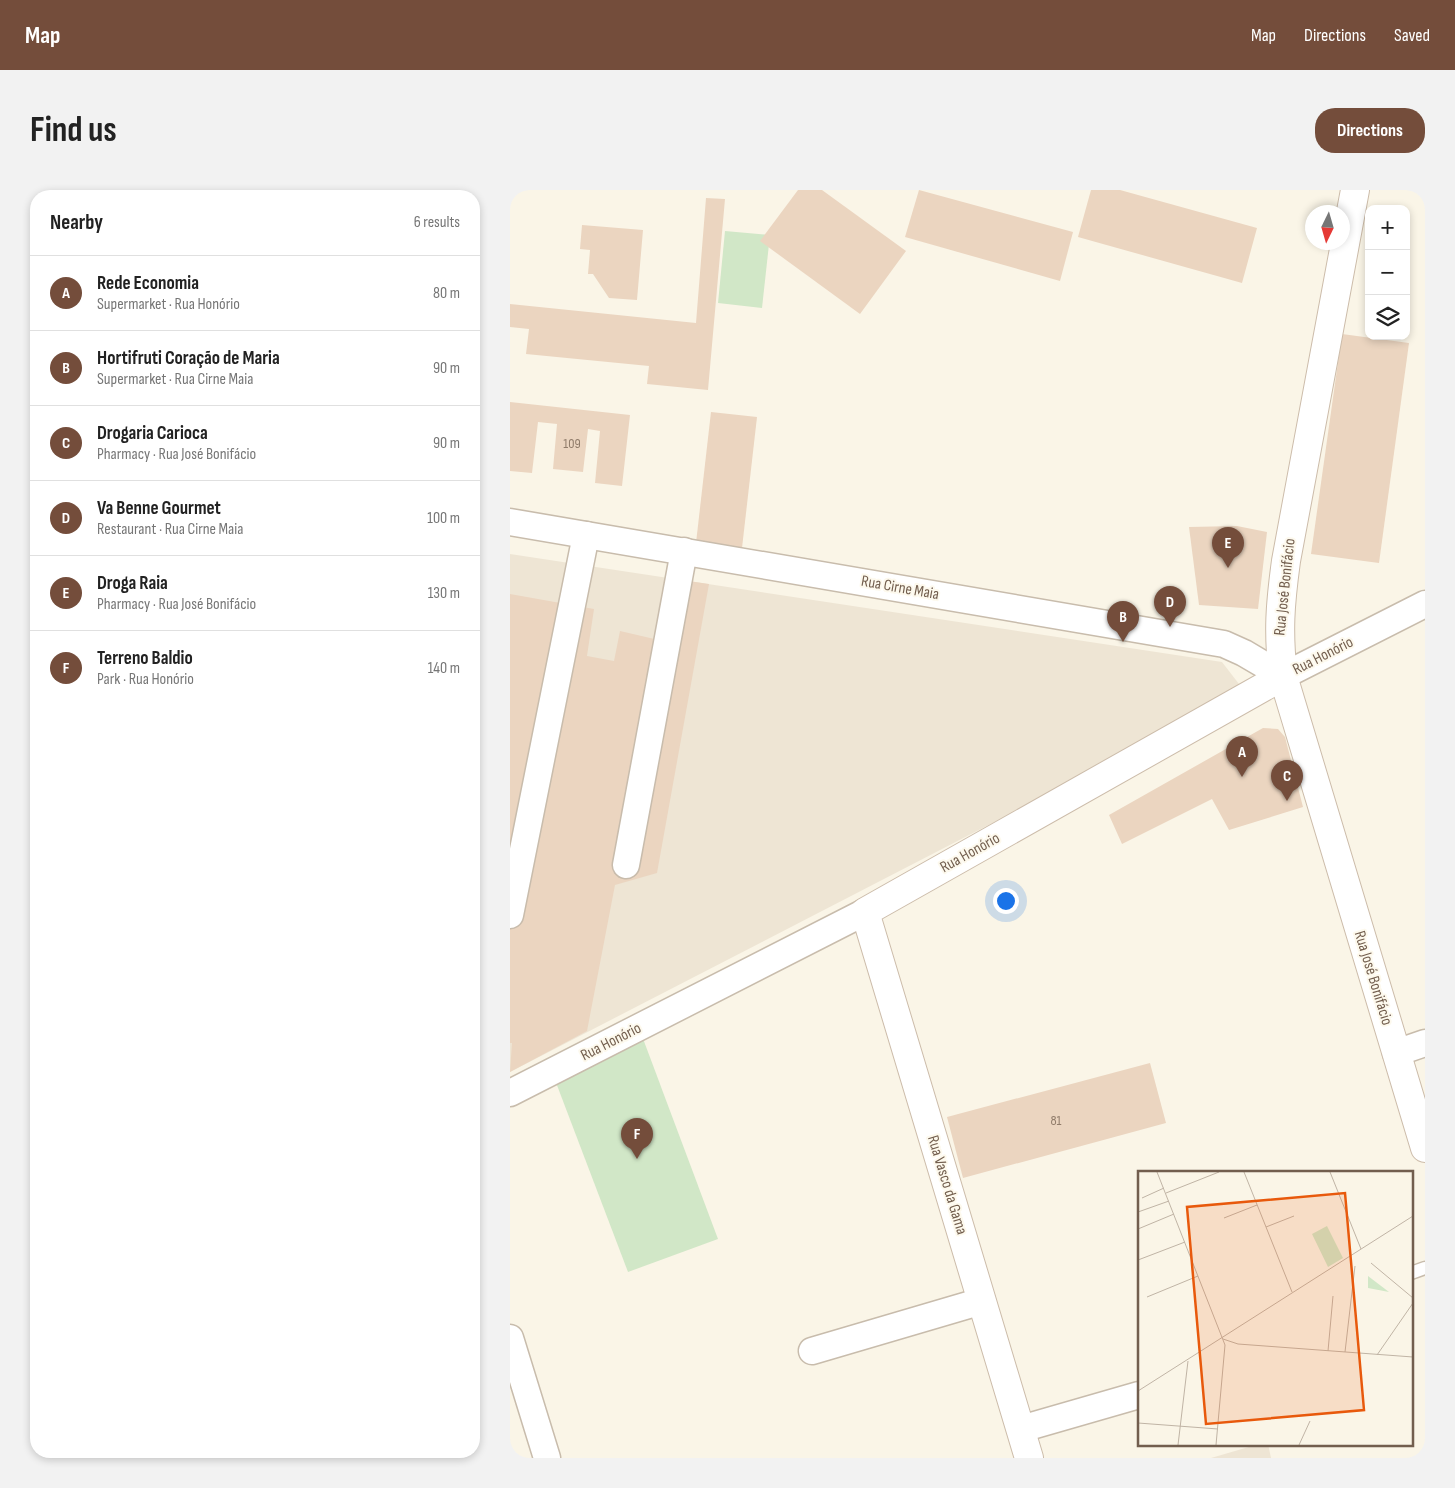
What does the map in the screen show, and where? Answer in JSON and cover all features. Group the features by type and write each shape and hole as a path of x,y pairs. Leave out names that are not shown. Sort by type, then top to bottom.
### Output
{"street":[{"name":"Rua José Bonifácio","path":"1355,190 1286,561 1279,621 1283,676 1425,1148"},
{"name":"Rua Cirne Maia","path":"510,522 1224,644 1244,653 1283,676"},
{"path":"510,915 586,535"},
{"path":"626,865 684,551"},
{"name":"Rua Honório","path":"510,1094 865,912 1283,676 1425,604"},
{"name":"Rua Vasco da Gama","path":"865,912 1029,1458"},
{"path":"1396,1052 1425,1044"},
{"path":"812,1351 982,1301"},
{"path":"510,1338 546,1458"},
{"path":"1020,1429 1138,1395"}],"lane":[{"path":"1412,1272 1425,1268"}],"shaded area":[{"path":"510,554 1222,662 1239,684 1219,706 510,1072"},
{"path":"1252,1446 1268,1446 1271,1458 1211,1458"}],"green space":[{"path":"725,231 770,235 762,308 718,303"},
{"path":"642,1036 718,1239 628,1272 555,1080"}],"building":[{"path":"798,190 822,190 906,251 860,314 760,241"},
{"path":"919,190 1073,232 1060,281 905,237"},
{"path":"1091,190 1120,190 1257,228 1242,283 1078,237"},
{"path":"706,198 725,199 708,390 647,384 649,366 526,354 529,329 510,327 510,304 696,323"},
{"path":"582,225 643,230 637,300 609,298 593,274 588,274 590,250 580,249"},
{"path":"1342,334 1365,337 1365,340 1409,343 1379,563 1311,554"},
{"path":"510,402 630,415 622,486 595,483 600,431 588,429 583,472 553,469 557,424 538,422 532,473 510,471"},
{"path":"711,412 757,417 742,548 696,543"},
{"path":"1237,526 1267,532 1258,609 1199,605 1189,527"},
{"path":"675,579 709,584 657,873 615,885 587,1031 510,1072 512,1043 510,1043 510,594 594,609 587,656 614,661 620,631 663,641"},
{"path":"1263,728 1278,729 1285,737 1303,807 1229,830 1212,799 1122,844 1109,815"},
{"path":"1150,1063 1166,1123 963,1178 947,1117"}],"place":[{"name":"Droga Raia","path":"1228,568"},
{"name":"Va Benne Gourmet","path":"1170,627"},
{"name":"Hortifruti Coração de Maria","path":"1123,642"},
{"name":"Rede Economia","path":"1242,777"},
{"name":"Drogaria Carioca","path":"1287,801"},
{"name":"Terreno Baldio","path":"637,1159"}]}
